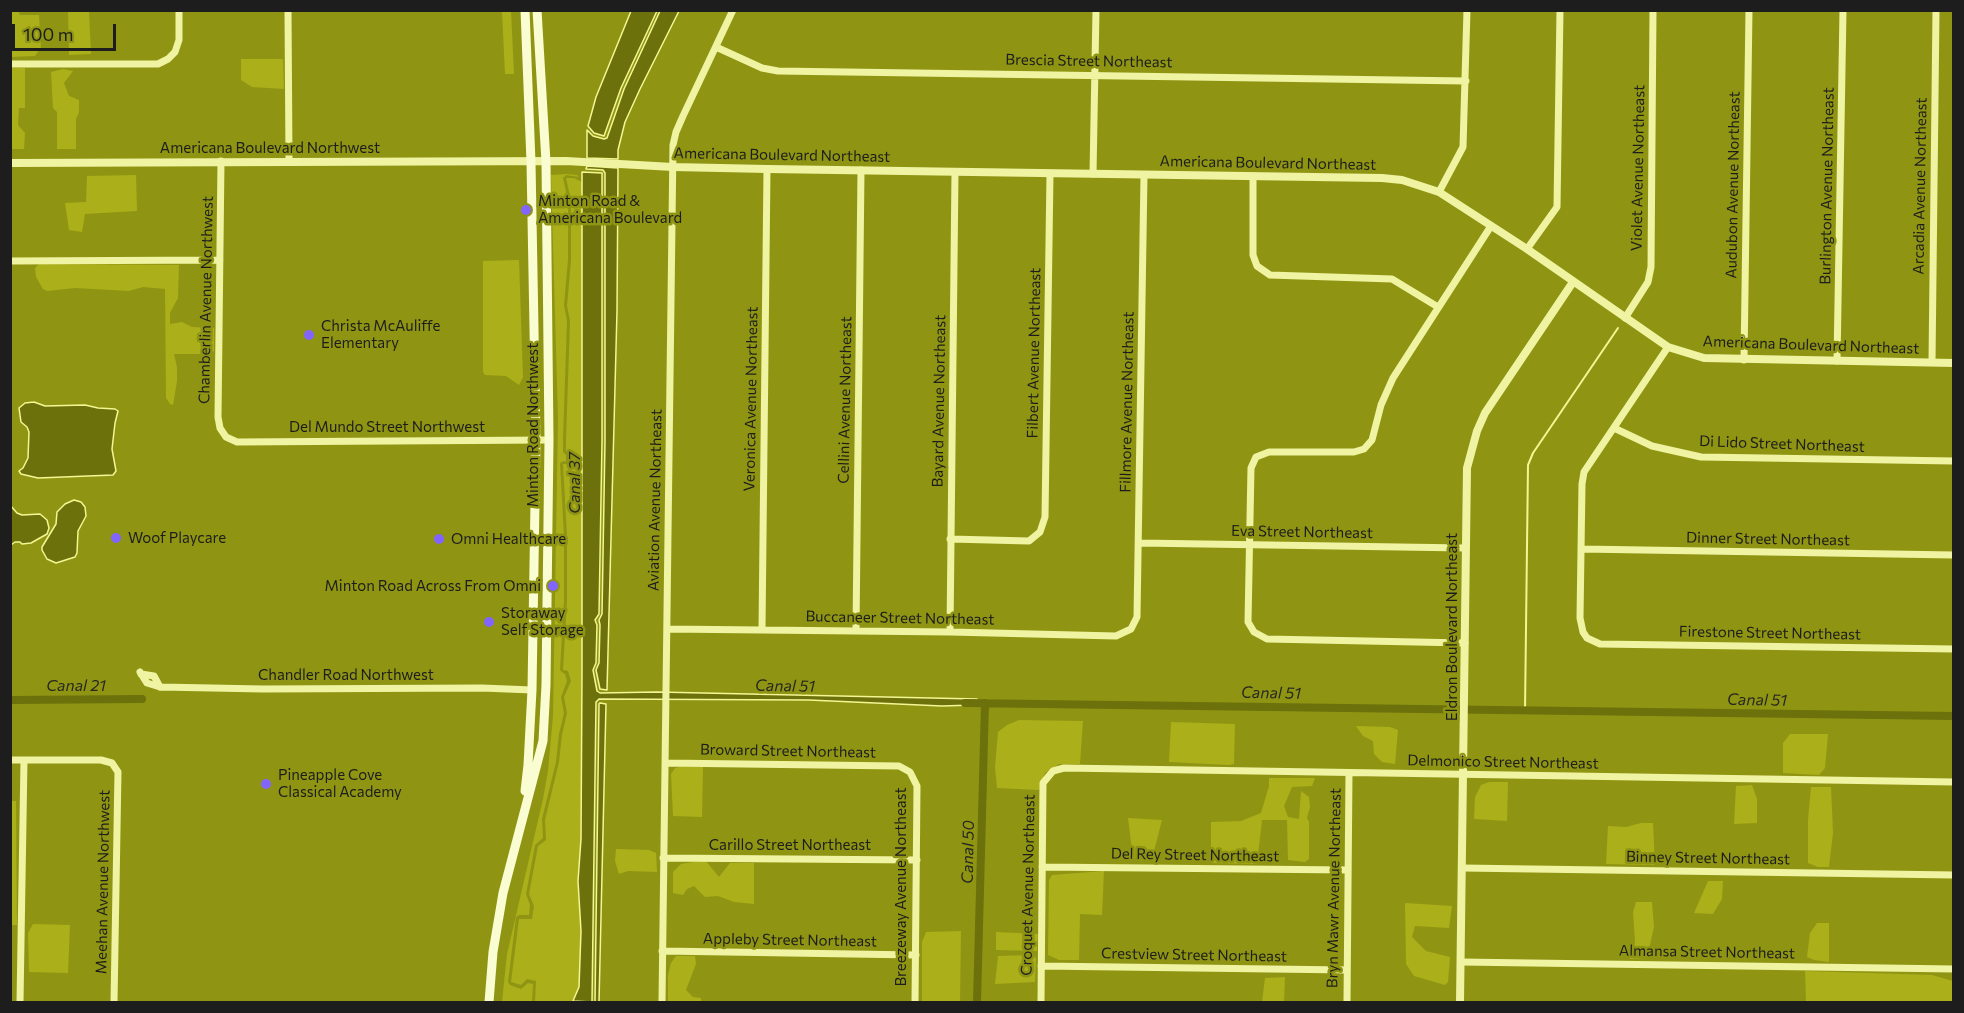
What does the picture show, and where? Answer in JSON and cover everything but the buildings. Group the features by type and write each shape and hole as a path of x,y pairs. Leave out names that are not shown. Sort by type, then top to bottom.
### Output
{"main road":[{"name":"Minton Road Northwest","path":"518,836 528,765 532,690 536,440 531,162 525,10"},
{"name":"Minton Road Northwest","path":"489,1002 493,952 503,893 543,741 546,686 549,440 546,162 537,10"}],"street":[{"path":"10,64 158,64 175,52 179,40 179,10"},
{"path":"288,10 290,161"},
{"name":"Aviation Avenue Northeast","path":"662,1002 674,145 676,132 733,10"},
{"path":"1093,174 1096,10"},
{"path":"1439,192 1463,147 1467,10"},
{"path":"1527,249 1557,207 1560,10"},
{"name":"Violet Avenue Northeast","path":"1625,318 1648,282 1651,267 1653,10"},
{"name":"Audubon Avenue Northeast","path":"1744,360 1749,10"},
{"name":"Burlington Avenue Northeast","path":"1837,361 1843,10"},
{"name":"Arcadia Avenue Northeast","path":"1932,362 1936,10"},
{"name":"Brescia Street Northeast","path":"716,47 762,68 778,71 1466,81"},
{"name":"Chamberlin Avenue Northwest","path":"221,161 218,417 220,428 226,436"},
{"name":"Americana Boulevard Northeast","path":"531,162 566,161 766,169 1403,180 1439,192 1527,249 1668,347 1704,358 1953,363"},
{"name":"Americana Boulevard Northwest","path":"10,163 531,162"},
{"name":"Veronica Avenue Northeast","path":"762,629 766,169"},
{"name":"Cellini Avenue Northeast","path":"856,630 861,170"},
{"name":"Bayard Avenue Northeast","path":"950,632 955,172"},
{"name":"Filbert Avenue Northeast","path":"950,539 1029,541 1040,532 1044,517 1050,174"},
{"name":"Fillmore Avenue Northeast","path":"1131,629 1137,617 1144,175"},
{"path":"1253,176 1252,255 1257,266 1270,275 1392,279 1438,307"},
{"path":"1465,643 1267,639 1254,632 1248,622 1251,468 1256,457 1269,452 1354,452 1364,449 1372,440 1393,378 1491,226"},
{"path":"10,261 220,260"},
{"name":"Eldron Boulevard Northeast","path":"1460,1002 1467,468 1477,431 1485,413 1573,282"},
{"path":"1581,549 1584,472 1668,347"},
{"name":"Di Lido Street Northeast","path":"1614,428 1652,446 1701,458 1953,461"},
{"name":"Del Mundo Street Northwest","path":"226,436 237,442 549,440"},
{"name":"Eva Street Northeast","path":"1138,543 1466,548"},
{"name":"Dinner Street Northeast","path":"1581,549 1953,555"},
{"name":"Firestone Street Northeast","path":"1581,549 1580,618 1582,632 1587,638 1599,644 1953,649"},
{"name":"Buccaneer Street Northeast","path":"667,629 856,630 1116,636 1131,629"},
{"name":"Chandler Road Northwest","path":"141,673 154,676 160,687 532,690"},
{"path":"10,760 24,760 20,1002"},
{"name":"Meehan Avenue Northwest","path":"24,760 101,760 112,763 118,772 114,1002"},
{"name":"Broward Street Northeast","path":"665,763 899,766 910,772"},
{"name":"Delmonico Street Northeast","path":"1053,771 1064,768 1953,782"},
{"name":"Croquet Avenue Northeast","path":"1041,1002 1043,783 1053,771"},
{"name":"Breezeway Avenue Northeast","path":"910,772 917,786 915,1002"},
{"name":"Bryn Mawr Avenue Northeast","path":"1347,1002 1349,773"},
{"name":"Carillo Street Northeast","path":"663,858 917,860"},
{"name":"Del Rey Street Northeast","path":"1042,867 1348,870"},
{"name":"Binney Street Northeast","path":"1462,868 1953,875"},
{"name":"Appleby Street Northeast","path":"662,951 916,955"},
{"name":"Almansa Street Northeast","path":"1461,962 1953,969"},
{"name":"Crestview Street Northeast","path":"1041,966 1347,970"}],"shaded area":[{"path":"10,11 18,11 20,15 39,15 41,47 35,56 11,57"},
{"path":"68,11 89,11 91,54 69,55"},
{"path":"502,11 511,11 514,74 505,74"},
{"path":"631,11 657,11 621,88 604,136 594,133 588,126 596,97"},
{"path":"660,11 679,11 625,122 618,159 587,158 587,130 593,136 607,138 624,89"},
{"path":"241,59 283,59 284,89 252,87 241,80"},
{"path":"11,68 25,68 25,108 19,108 18,125 25,133 24,149 11,149"},
{"path":"63,69 73,71 64,83 69,96 79,100 79,112 76,119 76,149 57,149 57,112 53,108 51,72"},
{"path":"587,166 618,168 617,311 607,690 600,689 596,670 599,663 599,620 602,614 605,441 605,173 603,170 586,169"},
{"path":"582,172 602,173 602,441 599,614 595,620 597,625 596,663 593,670 597,691 600,693 657,692 977,699 974,705 942,706 809,700 599,699 596,702 592,1002 573,1001 579,987 581,931 578,881 581,839 582,673"},
{"path":"566,174 579,177 566,175 563,178 568,201 568,260 564,305 567,321 563,452 566,455 566,461 560,464 564,536 564,601 560,670 565,674 567,681 561,697 564,713 556,762 542,819 543,838 535,845 526,894 530,905 529,915 516,917 508,982 521,989 528,983 533,984 532,1002 502,1002 507,954 548,771 553,716 558,419 551,175"},
{"path":"136,175 137,211 85,214 82,232 69,230 65,203 86,202 87,176"},
{"path":"566,178 574,178 582,182 583,216 579,987 573,1002 535,1002 536,981 527,979 521,985 511,982 519,919 532,919 534,906 529,894 538,846 546,840 545,820 559,762 567,713 564,697 571,681 568,671 563,670 567,601 567,536 563,464 568,464 569,454 566,451 570,321 567,306 571,260 571,200"},
{"path":"519,260 523,377 519,385 506,376 485,375 483,372 483,261"},
{"path":"39,264 179,265 178,298 170,313 170,324 182,322 192,327 214,328 214,351 207,354 174,354 177,381 173,405 170,404 166,398 165,289 143,287 129,291 75,288 47,291 43,289 36,277 35,268"},
{"path":"34,402 45,406 85,405 118,411 112,449 116,471 113,475 38,478 21,474 19,471 28,458 29,432 21,422 19,408 25,403"},
{"path":"74,500 81,502 85,507 86,516 78,531 77,553 75,557 56,563 47,559 42,547 56,524 57,512 65,504"},
{"path":"10,505 22,515 40,514 47,520 49,528 47,534 31,543 15,542 11,545"},
{"path":"599,704 606,704 599,1002 595,1002"},
{"path":"1019,720 1083,721 1080,764 1059,764 1045,773 1039,790 997,788 995,767 998,732"},
{"path":"1171,722 1235,724 1234,764 1169,762"},
{"path":"1356,726 1390,727 1398,730 1395,764 1382,762 1374,754 1373,741 1363,736"},
{"path":"1790,734 1828,734 1825,768 1819,775 1783,773 1783,743"},
{"path":"703,767 702,817 673,816 671,774 675,768"},
{"path":"1269,778 1315,778 1312,786 1292,787 1284,806 1288,817 1299,819 1301,791 1309,797 1310,807 1307,818 1309,822 1309,859 1305,862 1288,860 1287,820 1262,820 1257,864 1211,863 1211,822 1241,821 1261,813"},
{"path":"1489,782 1508,782 1507,821 1474,819 1475,797 1481,785"},
{"path":"1752,785 1757,799 1757,823 1734,824 1736,786"},
{"path":"1811,787 1831,787 1833,833 1829,867 1818,867 1808,863"},
{"path":"11,801 16,801 17,925 11,925"},
{"path":"1128,818 1162,820 1154,851 1155,860 1143,861 1133,858"},
{"path":"1653,823 1655,865 1606,864 1608,826 1626,827"},
{"path":"616,849 649,850 656,853 657,872 628,871 619,874 615,861"},
{"path":"705,860 719,877 730,863 754,863 754,904 734,902 718,896 705,897 694,886 687,889 683,895 673,893 673,872 681,864"},
{"path":"1104,871 1102,915 1080,914 1079,960 1059,960 1048,955 1049,880 1052,875"},
{"path":"1708,881 1723,881 1722,899 1713,914 1694,913"},
{"path":"1636,902 1652,902 1654,927 1647,958 1630,959 1635,942 1633,912"},
{"path":"1405,903 1452,906 1449,928 1415,926 1412,937 1426,951 1450,957 1448,982 1445,985 1414,976 1406,964"},
{"path":"1817,923 1829,923 1829,962 1807,957 1810,933"},
{"path":"33,924 70,925 68,973 29,972 28,933"},
{"path":"961,931 960,1002 922,1002 922,942 926,932"},
{"path":"996,932 1038,934 1037,951 996,950"},
{"path":"1031,955 1036,958 1035,982 995,984 998,956"},
{"path":"676,956 695,956 696,964 686,990 693,997 701,998 701,1002 668,1002 668,975 671,963"},
{"path":"1805,971 1932,975 1953,981 1953,1002 1806,1002"},
{"path":"1285,977 1284,1002 1262,1002 1265,978"}],"waterway":[{"path":"1525,710 1528,465 1533,453 1618,328"},
{"name":"Canal 21","path":"10,700 142,699"},
{"name":"Canal 51","path":"965,703 1954,716"},
{"name":"Canal 50","path":"977,1002 985,703"}],"place":[{"name":"Minton Road & Americana Boulevard","path":"526,210"},
{"name":"Christa McAuliffe Elementary","path":"309,335"},
{"name":"Woof Playcare","path":"116,538"},
{"name":"Omni Healthcare","path":"439,539"},
{"name":"Minton Road Across From Omni","path":"553,586"},
{"name":"Storaway Self Storage","path":"489,622"},
{"name":"Pineapple Cove Classical Academy","path":"266,784"}],"water label":[{"name":"Canal 37","path":"575,483"}]}
